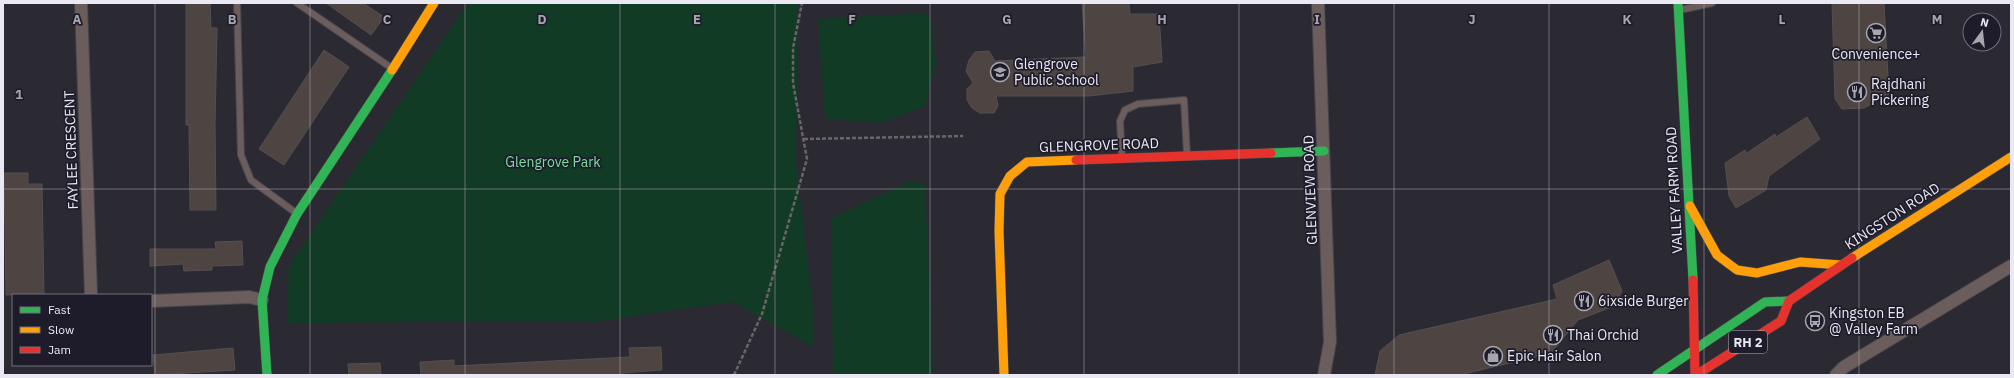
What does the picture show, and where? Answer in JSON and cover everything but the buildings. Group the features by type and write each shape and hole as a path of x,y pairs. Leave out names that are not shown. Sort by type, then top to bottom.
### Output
{"street":[{"name":"FAYLEE CRESCENT","path":"81,3 91,294"},
{"path":"267,375 262,300 270,267 297,214 393,69 434,3"},
{"name":"GLENVIEW ROAD","path":"1318,3 1330,342 1324,375"},
{"name":"VALLEY FARM ROAD","path":"1678,7 1684,143 1690,206 1696,375"},
{"name":"GLENGROVE ROAD","path":"1004,375 998,231 1000,194 1010,176 1027,162 1324,152"},
{"name":"KINGSTON ROAD","path":"1789,301 1841,265 2011,158"},
{"path":"1690,206 1717,255 1737,270 1757,273 1800,262 1841,265"},
{"path":"1836,375 1844,367 2011,266"},
{"path":"152,301 249,298 262,300"},
{"name":"RH 2","path":"1656,375 1765,302 1789,301 1781,321 1696,375"}],"lane":[{"path":"237,3 241,155 251,180 297,214"},
{"path":"297,3 393,69"},
{"path":"1678,7 1712,3"},
{"path":"1122,158 1120,121 1125,110 1138,104 1184,100 1187,156"}],"path":[{"path":"734,375 762,314 807,159 792,83 793,48 802,3"},
{"path":"804,139 963,136"}],"green space":[{"name":"Glengrove Park","path":"468,3 798,3 796,165 813,305 814,347 733,302 600,321 287,323 289,266"},
{"path":"929,13 936,63 925,106 881,123 825,119 818,19"},
{"path":"911,181 925,184 933,375 833,375 831,218"}],"traffic: fast":[{"path":"1678,3 1693,280"},
{"path":"267,375 262,300 270,267 297,214 392,70"},
{"path":"1271,153 1324,151"},
{"path":"1657,375 1765,302 1789,301"}],"traffic: slow":[{"path":"392,70 434,3"},
{"path":"1852,258 2011,157"},
{"path":"1004,375 999,231 1000,194 1010,176 1027,162 1076,160"},
{"path":"1690,206 1717,255 1737,270 1757,273 1800,262 1841,265"}],"traffic: jam":[{"path":"1076,160 1271,153"},
{"path":"1696,375 1781,321 1789,301 1852,258"},
{"path":"1693,280 1695,375"}],"place":[{"name":"Convenience+","path":"1876,33"},
{"name":"Glengrove Public School","path":"1000,72"},
{"name":"Rajdhani Pickering","path":"1857,92"},
{"name":"6ixside Burger","path":"1584,301"},
{"name":"Kingston EB @ Valley Farm","path":"1815,321"},
{"name":"Thai Orchid","path":"1553,335"},
{"name":"Epic Hair Salon","path":"1493,356"}]}
